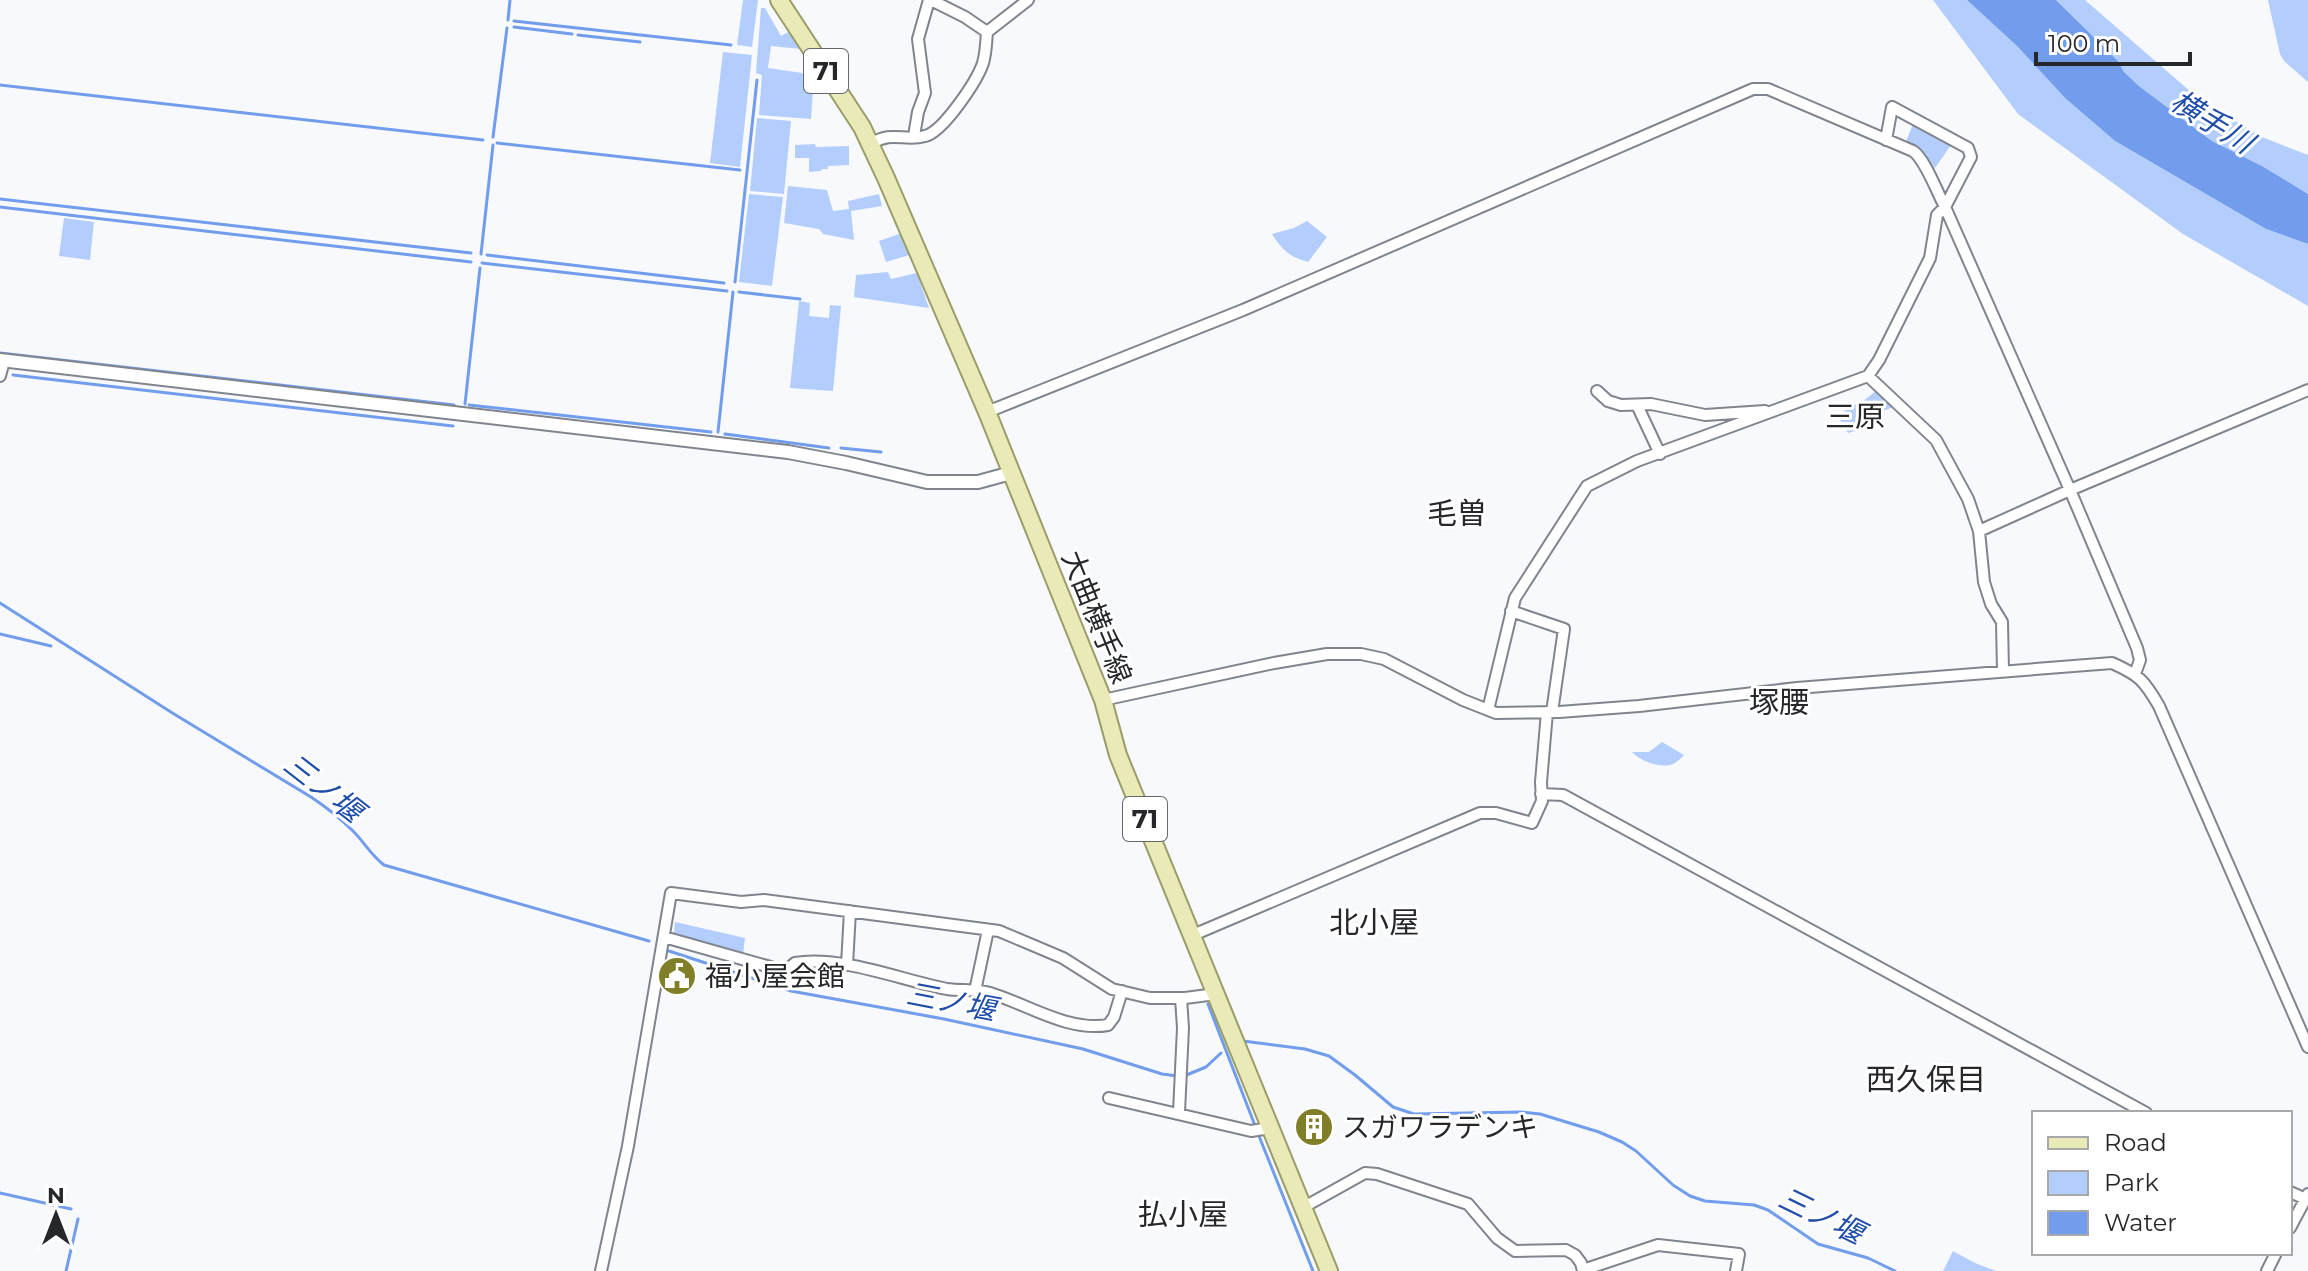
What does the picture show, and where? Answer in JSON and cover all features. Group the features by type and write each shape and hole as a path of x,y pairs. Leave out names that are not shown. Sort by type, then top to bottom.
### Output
{"main road":[{"name":"大曲横手線","path":"779,0 871,144 987,412 1103,700 1118,755 1329,1271"}],"street":[{"path":"914,136 925,93 918,39 930,0 987,32"},
{"path":"871,144 882,137 926,136 935,131 953,112 982,66 987,32 1027,0"},
{"path":"987,412 1243,310 1753,89 1768,89 1922,157 2137,648 2140,660 2135,674"},
{"path":"1488,710 1515,598 1587,486 1637,461 1868,376 1930,258 1937,215 1945,207 1971,157 1968,148 1892,107 1886,140"},
{"path":"0,376 2,361 788,452 927,482 978,482 1011,473"},
{"path":"1868,376 1936,440 1968,499 1979,531 1984,582 1991,604 2002,622 2003,671"},
{"path":"1979,531 2308,390"},
{"path":"1597,391 1608,401 1621,405 1651,404 1705,415 1776,410"},
{"path":"1637,405 1660,454"},
{"path":"1193,935 1480,813 1496,813 1532,823 1542,801 1549,712 1564,629 1511,611"},
{"path":"1103,700 1327,654 1361,654 1384,659 1463,700 1496,713 1639,706 1797,688 2112,663 2135,674 2147,685 2159,706 2308,1047"},
{"path":"1541,794 1563,795 2142,1111"},
{"path":"601,1271 628,1146 671,893 741,902 764,900 999,931 1063,958 1112,989 1150,998 1216,994"},
{"path":"847,965 850,911"},
{"path":"975,991 988,930"},
{"path":"664,937 781,970 804,961 847,965 951,990 988,992 1050,1016 1099,1027 1108,1025 1114,1017 1122,991"},
{"path":"1179,1112 1183,1028 1181,998"},
{"path":"1109,1098 1251,1131 1270,1128"},
{"path":"1304,1207 1365,1173 1377,1174 1468,1204 1497,1238 1515,1251 1566,1250 1575,1255 1583,1271 1658,1245 1739,1254 1736,1271"},
{"path":"2292,1224 2307,1198"}],"green space":[{"path":"743,0 758,0 752,47 737,45"},
{"path":"1933,0 1967,0 2018,47 2065,98 2115,141 2266,229 2308,244 2308,306 2183,234 2018,114"},
{"path":"2056,0 2085,0 2199,99 2262,137 2308,155 2308,194 2212,141 2139,86"},
{"path":"2268,0 2308,0 2308,82 2280,54"},
{"path":"761,8 765,8 781,36 790,31 800,42 801,49 771,46 768,68 802,73 813,89 811,119 759,115 762,75 756,73"},
{"path":"723,52 752,55 740,167 710,163"},
{"path":"757,118 791,121 784,194 750,191"},
{"path":"1913,124 1951,145 1935,168 1925,155 1905,144"},
{"path":"815,144 816,147 849,146 849,165 828,166 828,169 809,172 809,158 795,158 795,145"},
{"path":"788,186 827,190 833,211 849,209 848,201 879,194 882,206 851,211 854,240 823,234 819,229 784,223"},
{"path":"749,194 783,197 772,286 739,282"},
{"path":"64,218 94,222 90,260 59,256"},
{"path":"1307,221 1327,237 1308,262 1287,252 1272,234"},
{"path":"902,233 909,255 886,262 879,241"},
{"path":"888,272 891,279 917,273 929,308 854,297 856,275"},
{"path":"799,301 810,303 809,316 829,318 830,305 841,306 833,391 790,388"},
{"path":"1877,390 1896,406 1872,415 1876,425 1848,433 1838,416"},
{"path":"1662,742 1684,755 1674,763 1663,766 1645,761 1632,752 1649,752"},
{"path":"675,922 745,938 743,955 674,933"},
{"path":"1953,1251 1975,1263 1996,1271 1943,1271"}],"water":[{"path":"1967,0 2056,0 2139,86 2212,141 2308,194 2308,244 2266,229 2115,141 2065,98 2018,47"}],"waterway":[{"path":"508,20 510,0"},
{"path":"514,21 731,45"},
{"path":"514,27 572,34"},
{"path":"493,137 507,28"},
{"path":"578,35 640,42"},
{"path":"735,282 757,80"},
{"path":"0,85 483,140"},
{"path":"497,143 740,170"},
{"path":"481,254 493,145"},
{"path":"0,199 471,253"},
{"path":"0,207 471,262"},
{"path":"487,255 724,283"},
{"path":"482,263 727,291"},
{"path":"465,404 480,268"},
{"path":"718,432 733,292"},
{"path":"739,292 800,299"},
{"path":"0,353 454,405"},
{"path":"13,375 453,426"},
{"path":"469,405 711,432"},
{"path":"725,434 829,448"},
{"path":"841,448 881,452"},
{"name":"三ノ堰","path":"0,603 317,801 348,826 384,865 649,941"},
{"path":"0,634 51,646"},
{"name":"三ノ堰","path":"669,951 791,991 1083,1049 1177,1076"},
{"path":"1208,1004 1254,1123"},
{"name":"三ノ堰","path":"1243,1041 1305,1049 1329,1056 1393,1107 1414,1114 1521,1112 1540,1114 1599,1132 1636,1151 1673,1185 1690,1196 1705,1201 1754,1205 1768,1210 1818,1244 1868,1258 1895,1271"},
{"name":"三ノ堰","path":"1184,1076 1206,1067 1221,1053"},
{"path":"1259,1136 1313,1271"},
{"path":"0,1193 71,1209"},
{"path":"66,1271 78,1219"}],"place":[{"name":"福小屋会館","path":"677,976"},
{"name":"スガワラデンキ","path":"1314,1127"}],"district":[{"name":"三原","path":"1855,417"},
{"name":"毛曽","path":"1457,514"},
{"name":"塚腰","path":"1779,703"},
{"name":"北小屋","path":"1374,923"},
{"name":"西久保目","path":"1926,1080"},
{"name":"払小屋","path":"1183,1215"}],"water label":[{"name":"横手川","path":"2212,122"}]}
